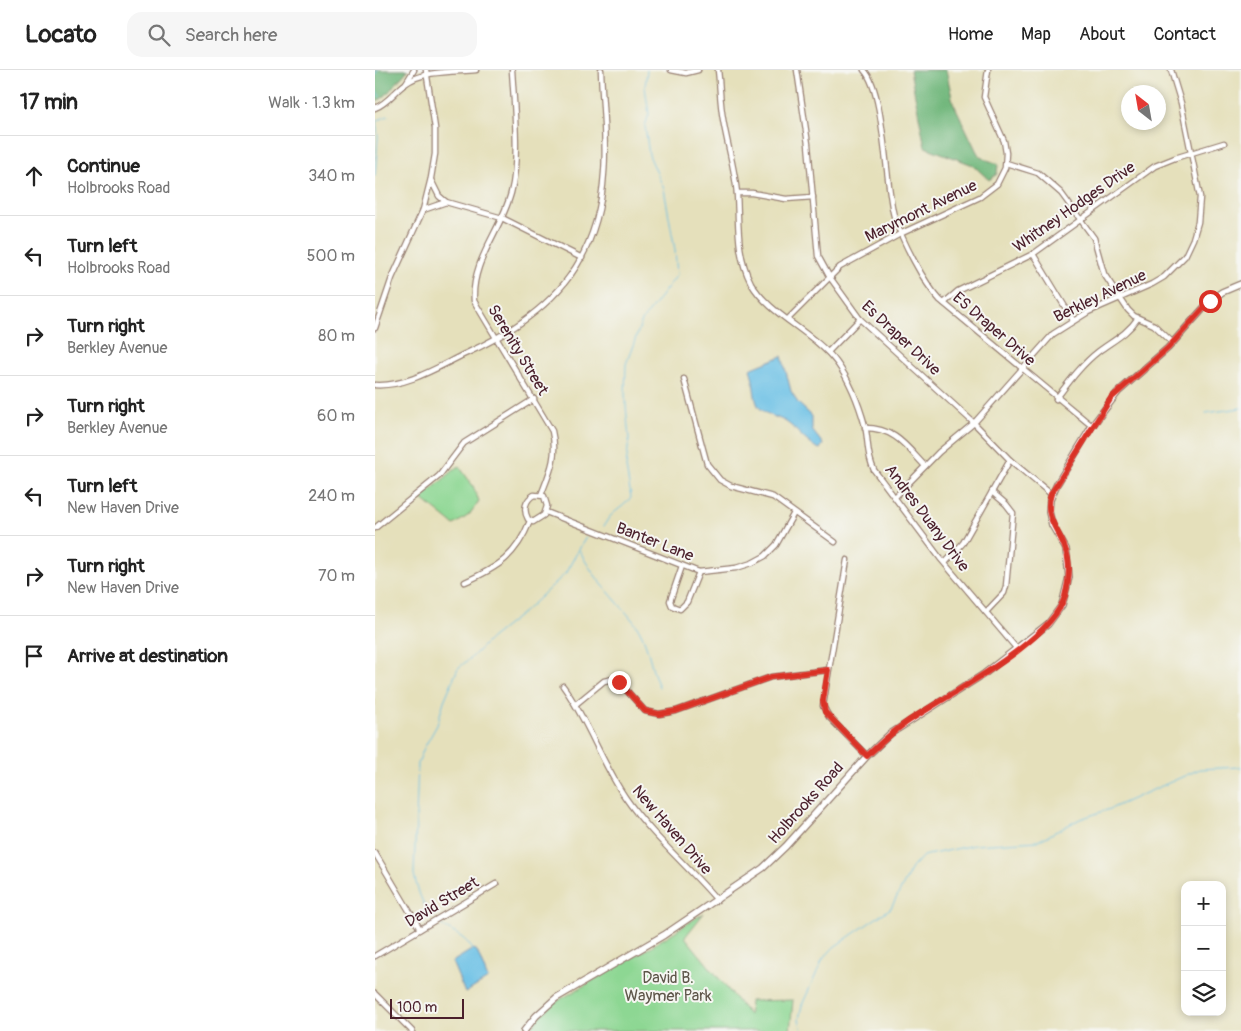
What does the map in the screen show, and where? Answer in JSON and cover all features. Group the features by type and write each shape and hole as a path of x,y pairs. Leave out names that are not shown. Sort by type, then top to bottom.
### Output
{"street":[{"path":"375,108 384,105 406,83 414,70"},
{"path":"406,83 426,72 476,70"},
{"name":"Serenity Street","path":"465,582 491,570 520,545 530,521 526,516 525,505 531,497 541,495 553,464 555,445 552,431 474,301 473,284 477,270 502,218 512,190 514,163 513,70"},
{"path":"375,385 403,382 497,338 550,301 564,286 582,258 600,210 605,172 601,70"},
{"path":"671,70 686,73 698,70"},
{"name":"Andres Duany Drive","path":"718,70 723,118 737,193 737,235 747,274 758,292 770,306 828,352 851,388 865,428 869,458 874,470 945,563 1017,649"},
{"name":"Es Draper Drive","path":"797,70 819,256 829,276 860,319 974,423 1010,460 1051,494"},
{"name":"ES Draper Drive","path":"864,70 875,92 895,216 924,279 944,303 1056,399 1092,426"},
{"path":"988,70 984,97 1004,141 1006,163 1038,173 1061,193 1094,238 1104,274 1128,310 1138,318 1154,325 1173,343"},
{"name":"Berkley Avenue","path":"895,498 925,466 974,423 1053,334 1073,320 1121,300 1164,277 1185,256 1193,240 1198,222 1200,197 1181,102 1171,70"},
{"path":"375,328 392,278 423,210 431,178 435,154 435,128 426,72"},
{"name":"Whitney Hodges Drive","path":"944,303 957,291 1033,254 1155,166 1225,143"},
{"name":"Marymont Avenue","path":"788,319 839,267 902,233 986,194 997,184 1006,163"},
{"path":"431,178 439,196 446,202 502,218 582,258"},
{"path":"737,193 752,193 786,200 813,197"},
{"path":"423,210 446,202"},
{"path":"1033,254 1073,320"},
{"name":"Holbrooks Road","path":"524,1031 536,1016 556,998 663,935 717,900 773,859 867,756 905,723 974,682 1054,618 1062,605 1067,588 1068,558 1050,518 1051,494 1092,426 1117,392 1173,343 1210,301 1222,292 1241,284"},
{"path":"1056,399 1079,370 1099,352 1129,331 1138,318"},
{"path":"828,352 860,319"},
{"path":"684,379 709,469 720,480 731,486 773,497 835,542"},
{"path":"375,528 439,476 464,443 533,399"},
{"path":"865,428 880,428 892,433 925,466"},
{"path":"945,563 963,543 1010,460"},
{"path":"987,612 1004,592 1006,586 1014,519 1009,506 991,492"},
{"path":"530,521 538,520 546,512 547,502 541,495"},
{"name":"Banter Lane","path":"546,512 699,572 736,568 765,556 776,546 794,512"},
{"path":"847,560 823,701 825,712 867,756"},
{"path":"682,566 670,601 672,606 680,609 687,602 699,572"},
{"path":"576,704 604,681 613,680 619,682 645,711 659,714 676,711 771,677 828,670"},
{"name":"New Haven Drive","path":"563,686 576,704 614,779 630,804 717,900"},
{"path":"375,853 420,929"},
{"name":"David Street","path":"375,956 496,884"},
{"path":"375,994 412,1031"}],"green space":[{"path":"375,70 408,70 385,96 375,103"},
{"path":"910,70 946,70 953,102 976,150 980,157 998,164 997,174 989,180 973,165 925,147"},
{"path":"459,466 473,486 479,501 469,515 454,525 421,498"},
{"name":"David B. Waymer Park","path":"704,913 685,937 749,1015 750,1001 793,1000 790,1031 529,1031 537,1019 554,1003 644,951"}],"water":[{"path":"782,356 791,391 798,403 812,416 812,430 823,444 820,449 808,442 786,422 762,410 757,404 750,369"},
{"path":"473,949 477,951 488,979 465,993 452,962"}],"waterway":[{"path":"375,75 378,70"},
{"path":"604,526 613,513 631,497 626,467 629,439 625,394 626,364 642,321 677,275 675,250 664,189 649,155 645,126 649,114 645,87 647,70"},
{"path":"375,88 380,97"},
{"path":"375,176 378,137 376,121 388,116"},
{"path":"1206,413 1241,408"},
{"path":"433,917 421,897 414,874 418,763 424,748 437,725 444,701 458,668 565,574 586,537"},
{"path":"580,551 598,579 639,629 659,687"},
{"path":"802,1031 799,1019 802,1005 823,959 834,947 891,908 912,868 923,856 974,845 1038,841 1080,819 1110,809 1200,769 1241,767"},
{"path":"439,923 462,937 473,950"}],"route":[{"path":"619,682 645,711 651,714 659,714 676,711 771,677 828,670 823,701 825,712 867,756 890,734 939,701 974,682 1054,618 1065,598 1069,570 1066,549 1050,518 1051,494 1111,398 1168,348 1210,301"}]}
